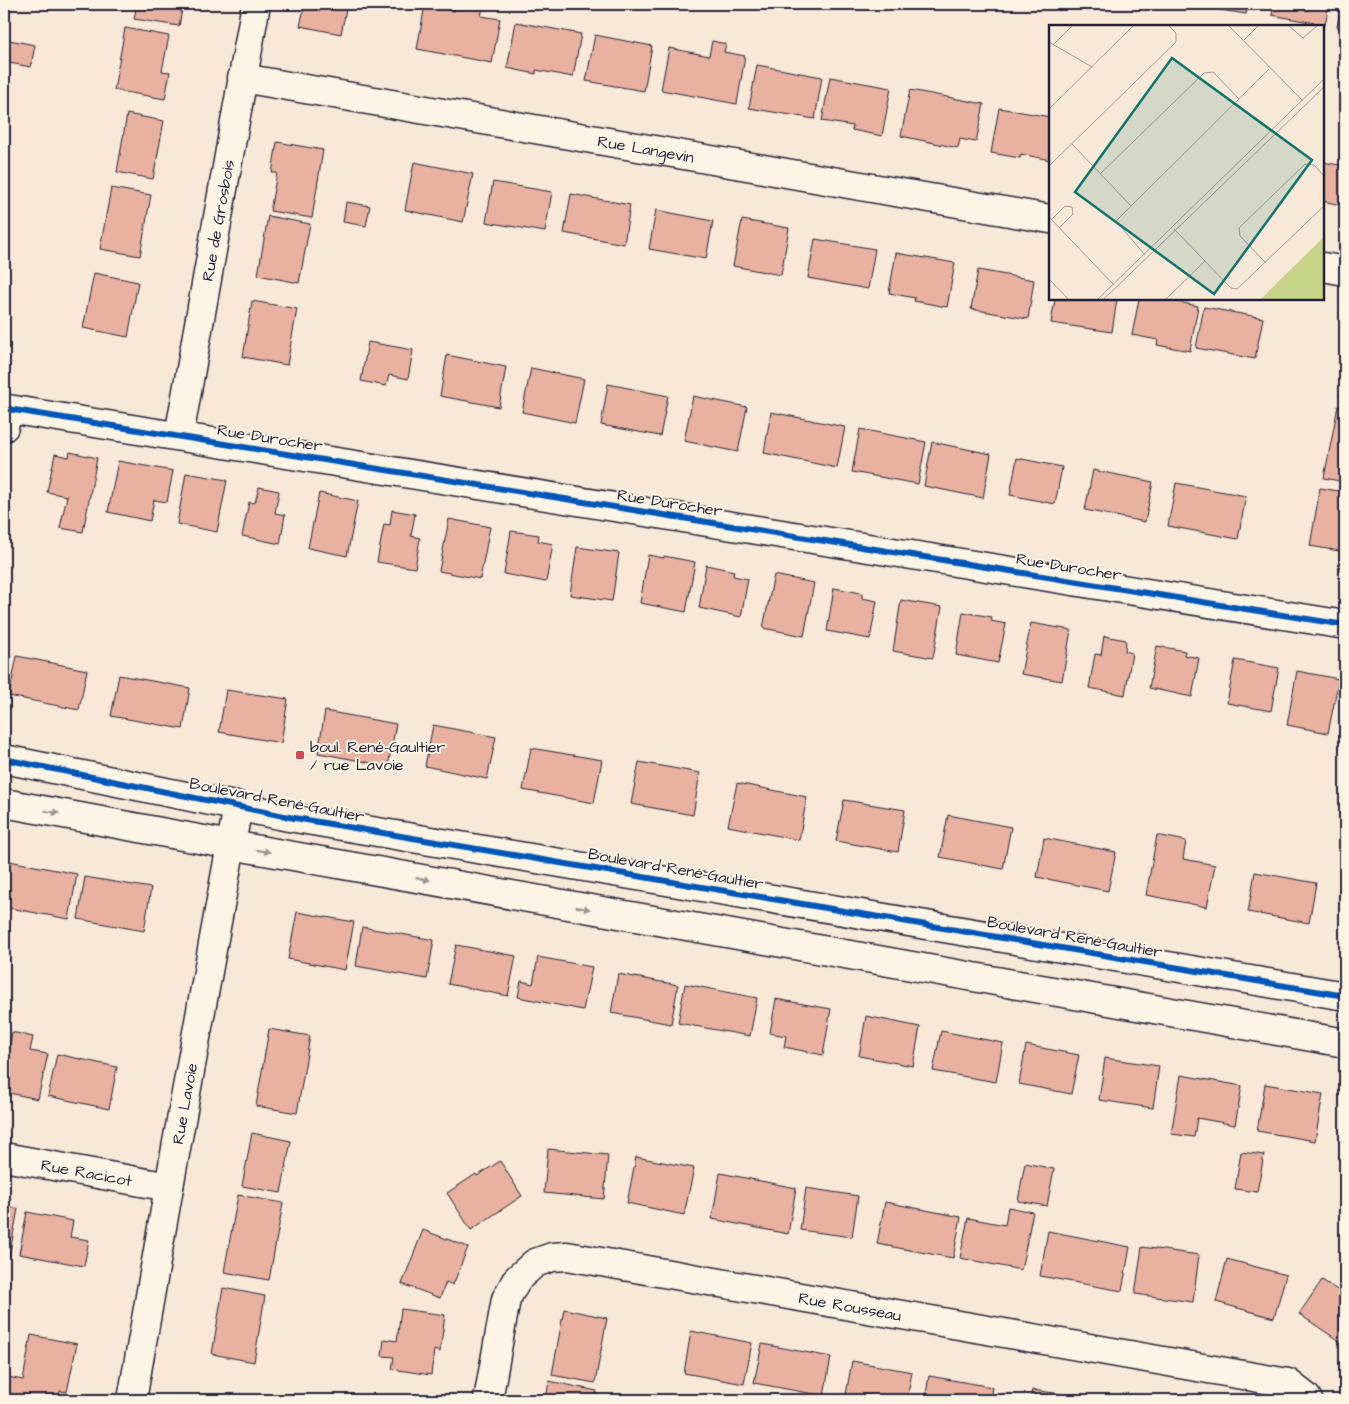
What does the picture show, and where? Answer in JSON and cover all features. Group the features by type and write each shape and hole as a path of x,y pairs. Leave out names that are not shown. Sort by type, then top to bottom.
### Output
{"street":[{"name":"Rue de Grosbois","path":"179,436 256,4"},
{"name":"Rue Langevin","path":"242,78 1049,219"},
{"path":"1324,267 1345,271"},
{"name":"Rue Durocher","path":"4,427 8,409 1345,625"},
{"name":"Boulevard René-Gaultier","path":"4,759 289,817 1345,996"},
{"path":"4,803 230,845 1345,1043"},
{"name":"Rue Lavoie","path":"132,1400 238,806"},
{"name":"Rue Racicot","path":"4,1157 169,1186"},
{"name":"Rue Rousseau","path":"488,1400 506,1299 517,1279 535,1263 552,1256 567,1256 1288,1383 1306,1396 1308,1400"}],"building":[{"path":"4,4 10,4 4,36"},
{"path":"137,4 183,4 179,26 134,19"},
{"path":"305,4 347,4 341,34 300,26"},
{"path":"455,4 484,4 481,16 500,19 492,63 417,49 425,5 454,11"},
{"path":"1194,4 1248,4 1246,14 1194,6"},
{"path":"1274,4 1329,4 1325,25 1272,15"},
{"path":"1341,4 1345,4 1345,29 1337,27"},
{"path":"516,22 581,34 573,77 536,70 536,74 507,68"},
{"path":"125,28 169,36 162,71 170,72 165,99 114,90"},
{"path":"595,35 652,46 644,91 586,81"},
{"path":"4,39 35,45 31,67 4,62"},
{"path":"712,41 726,44 724,52 745,56 737,104 661,90 669,48 709,56"},
{"path":"757,65 822,77 815,119 749,108"},
{"path":"830,77 891,88 882,136 852,130 853,126 822,121"},
{"path":"910,90 984,104 976,142 960,139 958,148 901,136"},
{"path":"999,108 1049,117 1049,160 1021,154 1020,158 991,153"},
{"path":"127,114 164,121 153,179 117,172"},
{"path":"277,142 323,150 312,218 270,211 277,173 272,173"},
{"path":"414,162 473,174 463,222 405,210"},
{"path":"1324,162 1345,166 1345,206 1324,201"},
{"path":"493,182 552,192 545,232 486,222"},
{"path":"111,188 151,195 140,256 100,249"},
{"path":"571,194 630,205 624,244 564,233"},
{"path":"346,202 370,206 366,226 343,222"},
{"path":"656,210 713,221 706,259 649,249"},
{"path":"268,216 310,224 299,283 258,275"},
{"path":"742,220 789,228 781,275 733,266"},
{"path":"815,239 875,249 868,289 808,278"},
{"path":"896,253 955,263 947,307 914,301 915,298 889,293"},
{"path":"978,270 1034,280 1028,319 971,309"},
{"path":"94,273 138,282 128,337 83,328"},
{"path":"1055,300 1117,300 1112,332 1051,323"},
{"path":"1139,300 1168,300 1198,306 1190,351 1157,345 1158,340 1132,335"},
{"path":"252,301 297,309 287,365 243,357"},
{"path":"1204,307 1263,318 1255,359 1196,348"},
{"path":"368,342 413,350 408,379 389,375 386,386 361,381"},
{"path":"447,355 506,367 499,407 440,396"},
{"path":"531,368 584,379 575,423 522,412"},
{"path":"1345,374 1345,397 1340,396"},
{"path":"608,384 668,396 660,436 601,425"},
{"path":"693,396 747,407 738,452 684,441"},
{"path":"1338,406 1345,408 1345,482 1324,478"},
{"path":"771,412 845,427 837,468 764,453"},
{"path":"860,429 926,442 918,484 852,472"},
{"path":"932,442 991,454 983,498 924,486"},
{"path":"70,452 97,458 83,532 60,528 67,496 47,492 55,454 69,457"},
{"path":"1017,458 1062,467 1055,504 1010,495"},
{"path":"118,461 173,471 167,502 154,500 150,521 108,512"},
{"path":"1093,470 1153,482 1145,522 1085,510"},
{"path":"186,473 227,480 217,532 177,524"},
{"path":"1176,483 1246,496 1238,539 1168,526"},
{"path":"259,487 279,491 275,513 285,515 280,544 242,536 249,502 255,503"},
{"path":"1320,488 1345,492 1345,552 1310,546"},
{"path":"319,493 358,501 347,556 308,548"},
{"path":"392,510 415,514 411,536 420,538 415,568 377,562 384,524 390,525"},
{"path":"449,519 490,527 480,579 439,571"},
{"path":"511,531 539,535 538,541 553,544 546,582 504,574"},
{"path":"577,547 619,553 612,601 570,595"},
{"path":"648,555 695,562 686,612 640,603"},
{"path":"706,565 734,571 733,576 748,579 741,617 699,608"},
{"path":"774,575 814,583 804,636 763,628"},
{"path":"834,588 862,593 862,598 877,601 870,639 827,631"},
{"path":"901,600 942,607 933,658 893,651"},
{"path":"963,612 992,617 991,621 1006,624 998,663 956,655"},
{"path":"1031,623 1071,630 1062,681 1021,674"},
{"path":"1104,636 1126,640 1125,651 1132,653 1125,695 1089,688 1095,654 1101,655"},
{"path":"1157,646 1185,651 1184,655 1199,658 1192,697 1149,688"},
{"path":"17,656 87,670 79,710 9,696"},
{"path":"1235,660 1279,668 1271,711 1227,703"},
{"path":"1297,671 1339,679 1328,733 1287,725"},
{"path":"119,675 190,688 183,729 111,716"},
{"path":"226,690 288,699 281,743 219,732"},
{"path":"1345,705 1345,736 1340,735"},
{"path":"325,711 396,724 388,766 318,753"},
{"path":"433,725 496,737 487,779 425,766"},
{"path":"531,748 602,760 594,803 523,790"},
{"path":"639,762 700,773 693,815 631,804"},
{"path":"737,783 807,797 799,840 728,826"},
{"path":"844,800 905,810 898,852 836,841"},
{"path":"948,815 1011,827 1003,869 940,857"},
{"path":"1157,835 1186,841 1183,859 1215,865 1207,907 1146,895"},
{"path":"1044,838 1116,852 1108,891 1037,877"},
{"path":"4,860 77,874 69,919 4,907"},
{"path":"1255,872 1316,883 1309,923 1248,912"},
{"path":"85,877 151,888 144,931 78,919"},
{"path":"297,912 354,922 345,970 288,959"},
{"path":"362,927 434,940 427,979 356,966"},
{"path":"456,945 516,956 508,996 448,984"},
{"path":"538,957 592,967 583,1010 518,997 521,981 533,984"},
{"path":"618,974 678,985 671,1024 611,1013"},
{"path":"685,984 757,998 750,1036 678,1023"},
{"path":"776,999 831,1009 823,1055 784,1047 786,1036 770,1033"},
{"path":"866,1016 920,1027 913,1066 859,1056"},
{"path":"269,1029 310,1036 297,1113 256,1106"},
{"path":"941,1031 1003,1043 996,1082 933,1071"},
{"path":"12,1032 33,1037 30,1051 48,1054 38,1099 4,1092 4,1047 9,1048"},
{"path":"1026,1045 1079,1055 1071,1094 1019,1084"},
{"path":"57,1054 117,1067 109,1109 48,1096"},
{"path":"1105,1058 1159,1066 1153,1108 1099,1100"},
{"path":"1181,1075 1242,1086 1235,1125 1197,1118 1194,1137 1171,1134"},
{"path":"1265,1084 1323,1094 1315,1141 1257,1131"},
{"path":"1345,1123 1345,1159 1339,1158"},
{"path":"252,1133 291,1141 281,1193 242,1186"},
{"path":"548,1149 608,1155 604,1199 544,1193"},
{"path":"1241,1152 1264,1155 1257,1192 1235,1189"},
{"path":"636,1157 694,1168 684,1215 627,1203"},
{"path":"500,1161 522,1196 471,1230 447,1193"},
{"path":"1025,1163 1054,1169 1047,1206 1018,1201"},
{"path":"720,1173 796,1188 788,1234 712,1219"},
{"path":"806,1188 858,1196 852,1237 800,1230"},
{"path":"238,1195 283,1203 269,1280 224,1272"},
{"path":"885,1202 961,1217 953,1258 877,1244"},
{"path":"4,1206 18,1209 9,1257 4,1255"},
{"path":"1008,1207 1033,1212 1021,1270 960,1258 968,1218 1005,1225"},
{"path":"27,1212 73,1221 70,1237 89,1240 84,1266 19,1254"},
{"path":"423,1230 468,1247 453,1285 446,1282 440,1298 402,1284"},
{"path":"1048,1231 1130,1247 1122,1291 1040,1276"},
{"path":"1142,1247 1199,1255 1193,1302 1135,1294"},
{"path":"1227,1259 1286,1275 1274,1318 1216,1302"},
{"path":"1322,1280 1345,1295 1345,1345 1299,1314"},
{"path":"223,1288 265,1296 254,1362 212,1354"},
{"path":"401,1309 445,1315 440,1352 434,1350 431,1375 392,1369 394,1357 382,1356 384,1339 397,1341"},
{"path":"564,1309 607,1318 595,1383 552,1375"},
{"path":"691,1331 752,1343 744,1384 684,1373"},
{"path":"31,1335 77,1344 67,1392 60,1391 58,1400 4,1399 8,1377 23,1380"},
{"path":"762,1344 831,1357 824,1396 754,1383"},
{"path":"852,1361 912,1372 907,1400 845,1400"},
{"path":"929,1376 992,1387 990,1400 925,1400"},
{"path":"549,1381 597,1391 595,1400 546,1400"},
{"path":"1032,1390 1069,1395 1068,1400 1030,1400"}],"cycle path":[{"path":"4,427 8,409 1345,625"},
{"path":"4,759 289,817 1345,996"}],"place":[{"name":"boul. René-Gaultier / rue Lavoie","path":"300,755"}]}
